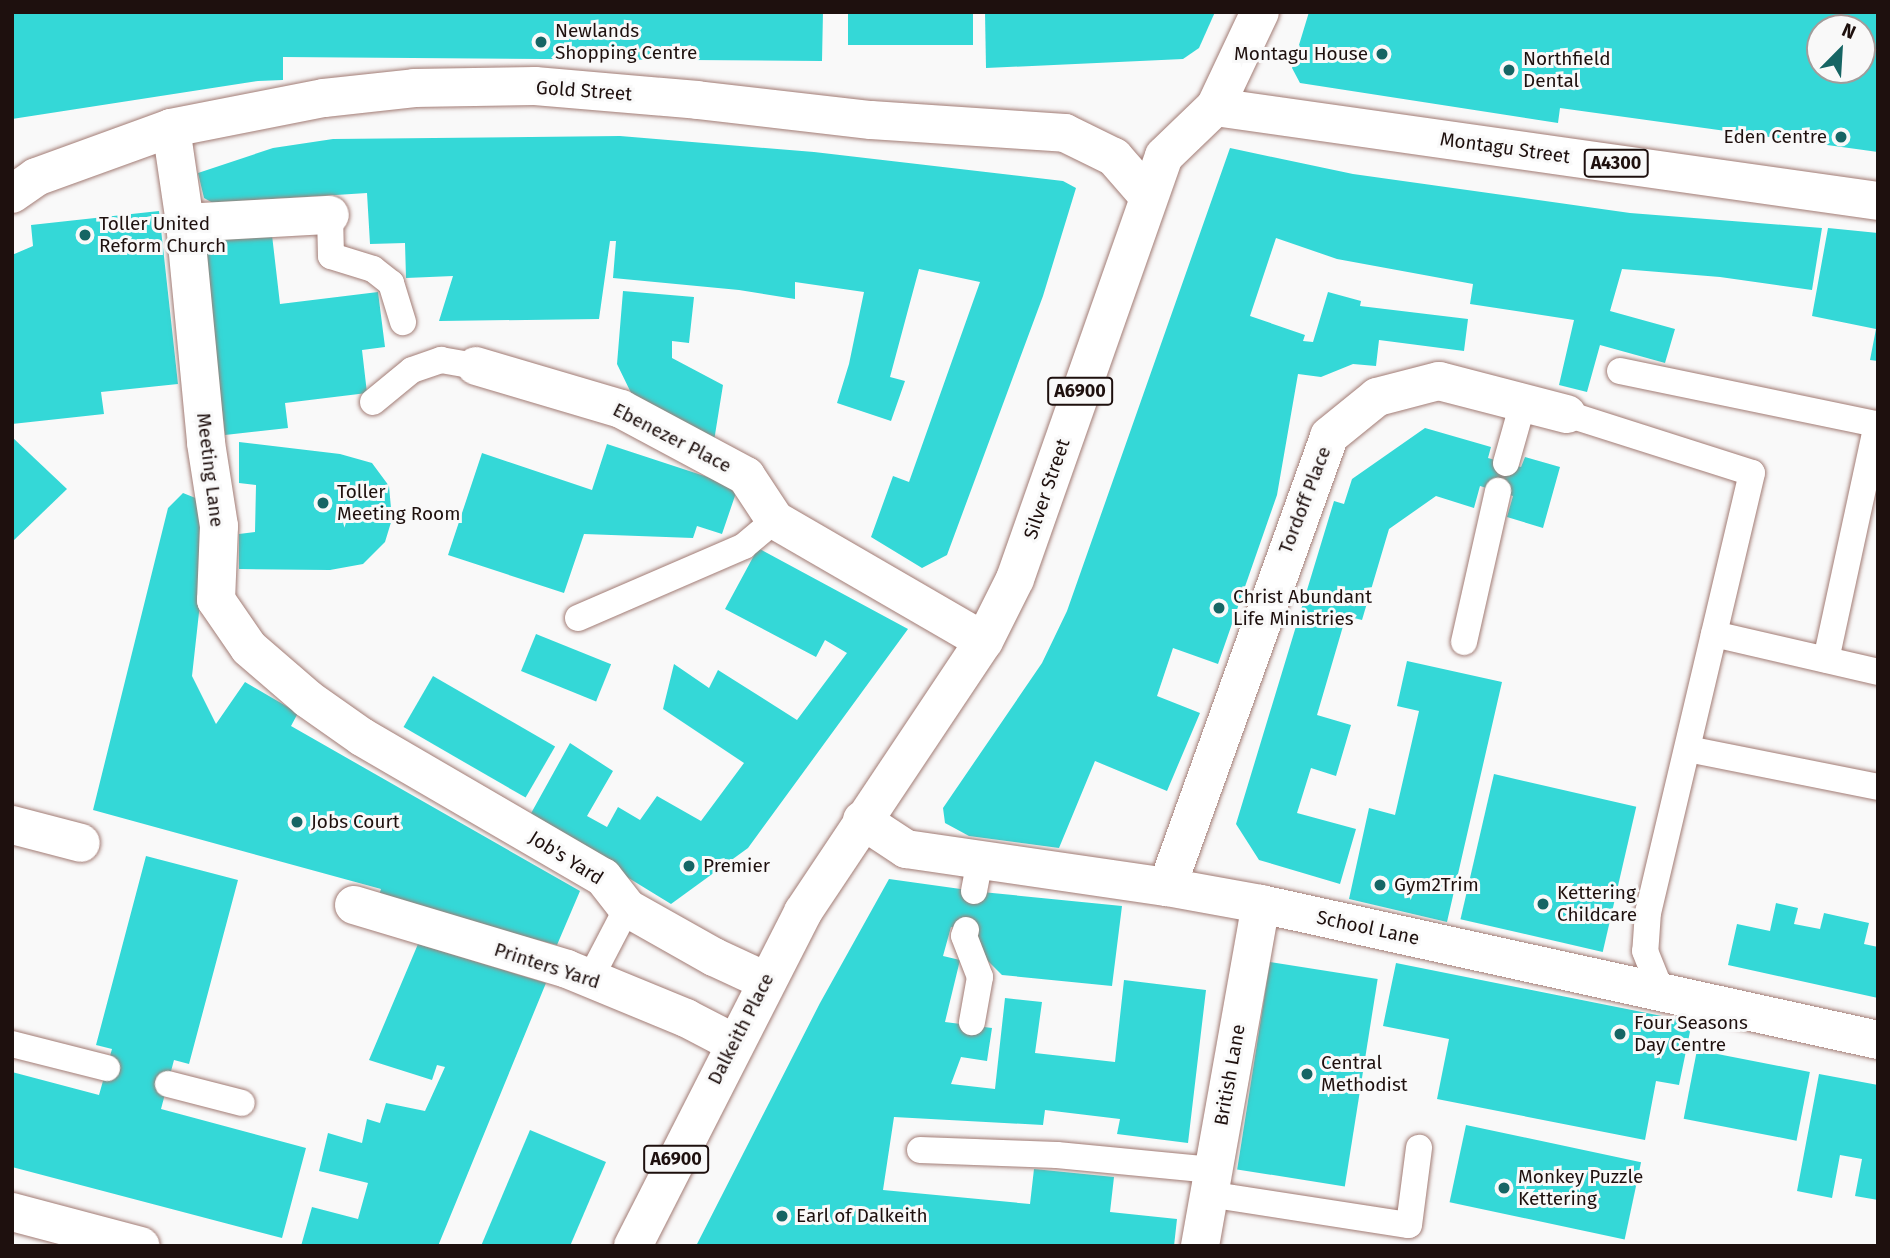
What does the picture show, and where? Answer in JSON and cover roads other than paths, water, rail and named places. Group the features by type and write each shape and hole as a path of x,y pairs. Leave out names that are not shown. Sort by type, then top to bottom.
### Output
{"street":[{"name":"A6900","path":"1215,107 1260,12"},
{"name":"Gold Street","path":"12,194 36,177 171,128 324,98 414,88 535,86 871,120 1065,133 1114,157 1148,196"},
{"name":"Montagu Street","path":"1215,107 1878,201"},
{"name":"Silver Street","path":"862,820 984,641 1015,579 1164,156 1215,107"},
{"name":"Meeting Lane","path":"171,128 185,223 206,443 219,526 216,600 248,648 308,699 362,737"},
{"path":"185,223 330,215"},
{"name":"Ebenezer Place","path":"476,366 621,409 746,476 775,520 984,641"},
{"name":"Tordoff Place","path":"1167,887 1329,436 1377,397 1439,381 1567,414"},
{"name":"Job's Yard","path":"362,737 603,877 627,908 714,957 766,981"},
{"name":"School Lane","path":"862,820 906,849 977,875 1167,887 1261,904 1878,1040"},
{"name":"Dalkeith Place","path":"633,1246 803,912 862,820"},
{"path":"12,825 81,843"},
{"name":"British Lane","path":"1200,1246 1261,904"},
{"name":"Printers Yard","path":"354,905 590,979 686,1018 734,1043"},
{"path":"12,1212 141,1246"}],"lane":[{"path":"330,215 331,256 373,269 391,283 403,323"},
{"path":"373,402 412,370 441,360 476,366"},
{"path":"1620,372 1877,424 1826,660"},
{"path":"1506,463 1523,403"},
{"path":"1567,414 1752,473 1648,912 1645,951 1661,991"},
{"path":"1464,642 1498,491"},
{"path":"578,618 744,546 775,520"},
{"path":"1714,634 1878,671"},
{"path":"1688,749 1878,788"},
{"path":"590,979 627,908"},
{"path":"966,929 964,936 980,977 972,1022"},
{"path":"12,1044 107,1068"},
{"path":"168,1084 242,1103"},
{"path":"920,1150 1057,1155 1210,1182 1409,1225 1419,1148"}],"place":[{"name":"Newlands Shopping Centre","path":"541,42"},
{"name":"Montagu House","path":"1382,54"},
{"name":"Northfield Dental","path":"1509,70"},
{"name":"Eden Centre","path":"1841,137"},
{"name":"Toller United Reform Church","path":"85,235"},
{"name":"Toller Meeting Room","path":"323,503"},
{"name":"Christ Abundant Life Ministries","path":"1219,608"},
{"name":"Jobs Court","path":"297,822"},
{"name":"Premier","path":"689,866"},
{"name":"Gym2Trim","path":"1380,885"},
{"name":"Kettering Childcare","path":"1543,904"},
{"name":"Four Seasons Day Centre","path":"1620,1034"},
{"name":"Central Methodist","path":"1307,1074"},
{"name":"Monkey Puzzle Kettering","path":"1504,1188"},
{"name":"Earl of Dalkeith","path":"782,1216"}]}
